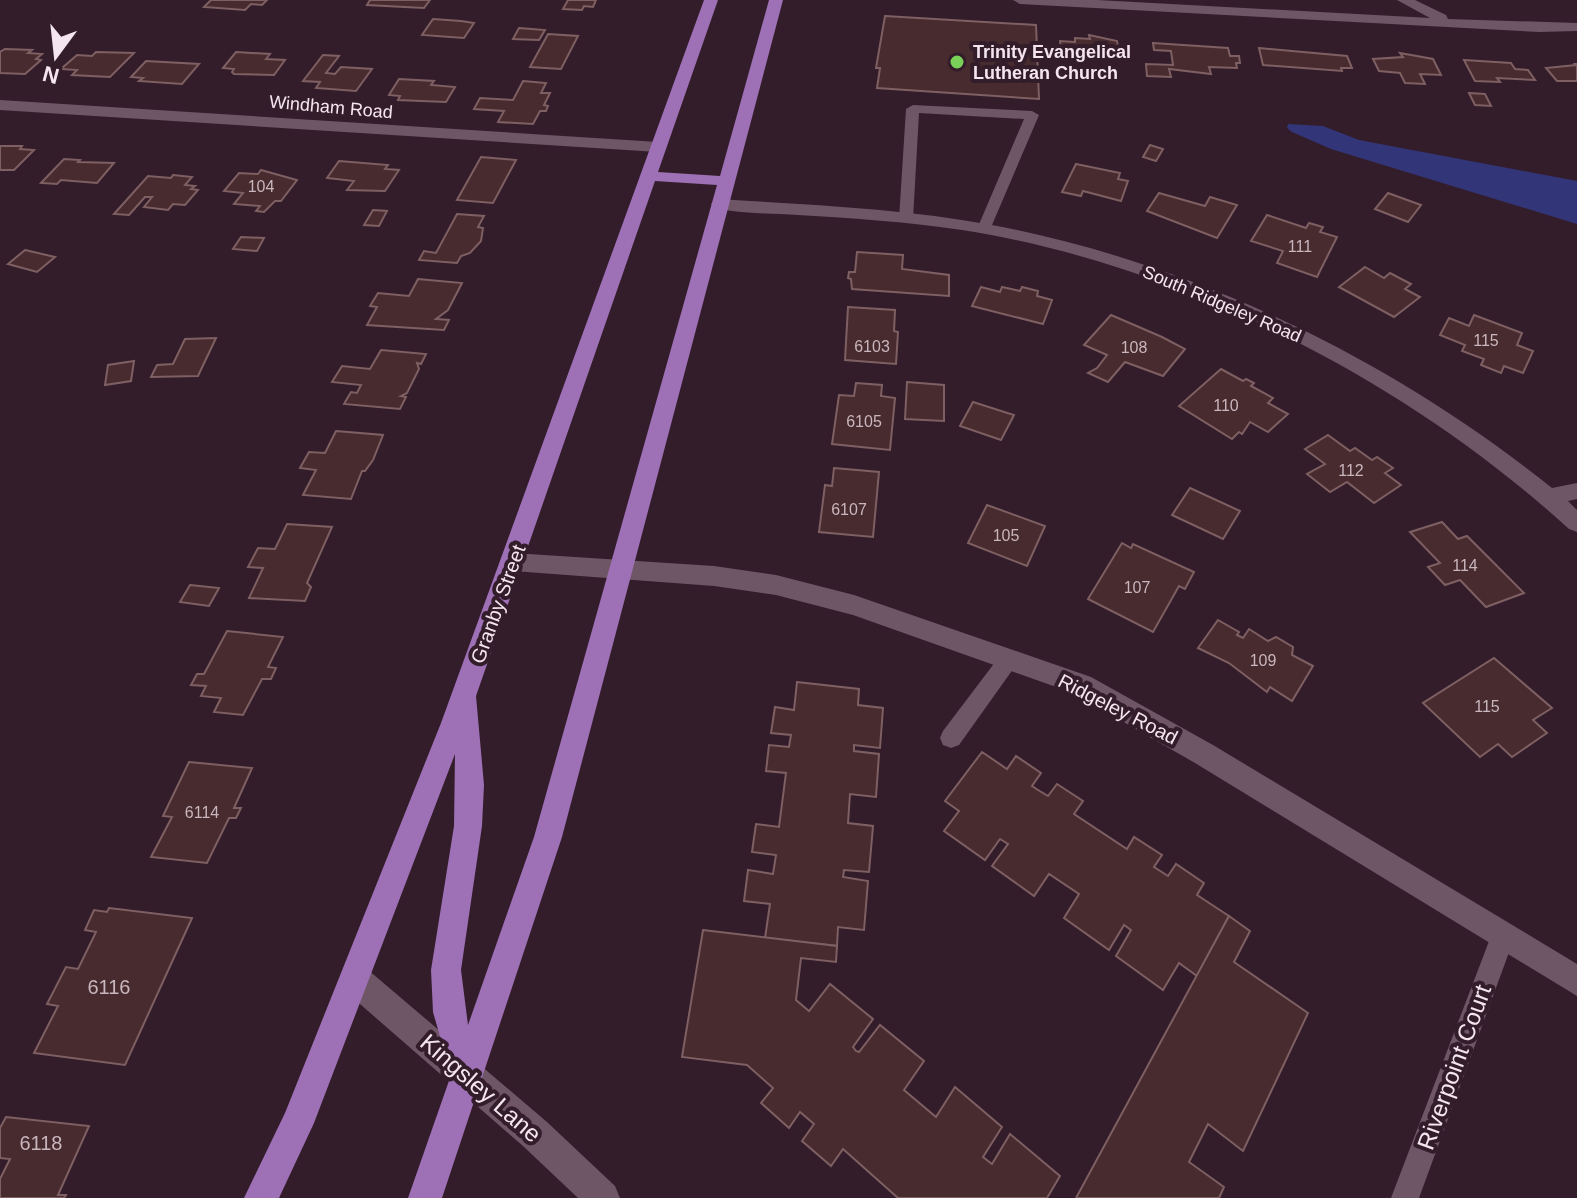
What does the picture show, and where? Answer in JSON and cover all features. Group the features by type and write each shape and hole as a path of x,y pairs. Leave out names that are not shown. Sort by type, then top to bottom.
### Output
{"main road":[{"name":"Granby Street","path":"261,1198 298,1123 356,980 466,691 711,0"},
{"path":"425,1198 548,837 776,0"},
{"path":"648,176 723,192"},
{"path":"466,691 470,785 468,826 446,970 449,1012 467,1076"}],"street":[{"path":"1020,0 1183,4 1454,23 1577,27"},
{"path":"1404,0 1454,23"},
{"name":"Windham Road","path":"0,105 658,147"},
{"name":"South Ridgeley Road","path":"723,192 984,229 1059,244 1127,263 1255,314 1328,351 1490,451 1577,523"},
{"path":"1549,497 1577,491"},
{"name":"Ridgeley Road","path":"513,562 714,576 776,585 854,605 1009,659 1095,693 1204,754 1577,981"},
{"name":"Kingsley Lane","path":"356,980 603,1198"}],"lane":[{"path":"906,219 913,109 1032,115 984,229"},
{"path":"951,738 1009,659"},
{"name":"Riverpoint Court","path":"1405,1198 1503,936"}],"shaded area":[{"path":"1288,124 1323,126 1359,140 1577,181 1577,224 1331,149 1292,132 1287,128"}],"building":[{"path":"211,0 267,0 262,5 251,4 245,10 204,7"},
{"path":"370,0 430,0 424,8 367,5"},
{"path":"568,0 596,0 593,7 584,6 582,10 563,9"},
{"name":"Trinity Evangelical Lutheran Church","path":"885,16 1036,25 1039,99 877,88 880,68 876,68"},
{"path":"433,19 474,23 464,38 422,35"},
{"path":"519,28 545,30 539,40 513,39"},
{"path":"548,34 578,36 561,69 530,67"},
{"path":"1089,35 1117,41 1120,55 1061,52 1060,41 1090,39"},
{"path":"1153,43 1228,48 1230,56 1239,56 1240,63 1236,63 1237,68 1209,67 1211,74 1169,69 1171,77 1147,76 1146,64 1173,65 1171,51 1154,50"},
{"path":"1259,48 1347,56 1352,68 1341,68 1342,71 1263,65"},
{"path":"5,49 32,50 28,53 42,54 36,59 41,60 25,74 0,73 0,52"},
{"path":"96,52 134,53 110,77 72,75 77,70 61,69 77,55 92,56"},
{"path":"236,52 270,54 266,59 285,60 274,75 234,74 234,69 223,68"},
{"path":"1400,53 1433,59 1441,75 1420,74 1425,84 1405,83 1400,73 1379,71 1373,59 1403,57"},
{"path":"323,55 339,56 326,73 335,74 341,67 372,69 356,91 316,88 320,82 303,81"},
{"path":"1464,60 1511,63 1515,69 1528,70 1535,80 1497,78 1500,82 1475,81"},
{"path":"146,61 199,64 182,84 139,81 143,78 131,77"},
{"path":"1577,64 1577,81 1557,81 1546,68 1576,65"},
{"path":"399,79 434,81 431,85 455,87 446,102 398,100 400,96 389,95"},
{"path":"523,81 546,83 541,93 550,93 544,105 548,106 546,111 540,111 533,124 498,122 504,111 474,109 480,98 513,100"},
{"path":"1469,93 1485,94 1491,106 1475,105"},
{"path":"1150,145 1163,149 1156,161 1143,157"},
{"path":"0,146 22,146 20,149 34,150 14,170 0,170"},
{"path":"481,157 516,160 493,203 457,200"},
{"path":"64,159 114,163 97,183 61,180 57,184 41,183"},
{"path":"339,161 388,165 385,169 399,170 385,191 347,190 354,181 327,178"},
{"path":"1076,164 1120,173 1118,179 1128,181 1121,201 1083,191 1081,196 1062,192"},
{"path":"261,170 297,180 281,201 275,201 264,212 256,211 260,206 234,204 243,193 224,191 239,173 258,174"},
{"path":"173,175 192,177 185,185 195,186 191,189 198,190 185,205 173,204 168,210 144,207 152,197 145,197 129,215 114,214 148,176 171,178"},
{"path":"1159,193 1205,206 1210,197 1237,205 1217,238 1147,211"},
{"path":"1388,193 1421,205 1408,222 1375,209"},
{"path":"373,210 387,211 379,226 364,225"},
{"path":"457,214 484,216 478,227 483,228 481,241 470,253 461,256 457,263 419,260 424,251 436,253"},
{"path":"1267,215 1306,228 1309,223 1323,227 1320,232 1337,237 1317,277 1277,263 1283,251 1251,241"},
{"path":"241,237 264,238 257,251 233,249"},
{"path":"25,250 55,257 37,272 8,264"},
{"path":"857,252 903,255 902,269 949,275 949,296 852,289 851,279 848,278 849,272 855,272"},
{"path":"1365,267 1384,278 1390,273 1411,284 1405,289 1420,297 1394,317 1339,287"},
{"path":"418,279 462,283 448,310 436,319 449,320 444,330 367,325 377,307 370,306 378,293 409,296"},
{"path":"981,287 1000,292 1002,287 1038,291 1037,296 1052,300 1043,324 972,306"},
{"path":"848,307 895,310 894,331 898,332 896,364 845,360"},
{"path":"1111,315 1185,349 1163,376 1125,362 1108,382 1088,373 1097,368 1107,355 1084,345"},
{"path":"1474,315 1522,333 1517,345 1533,351 1523,373 1504,366 1501,373 1481,365 1484,359 1462,351 1465,345 1440,335 1449,318 1469,326"},
{"path":"216,338 198,376 151,377 157,365 173,364 185,339"},
{"path":"381,350 426,354 421,364 417,363 419,369 407,393 401,396 406,397 400,409 344,404 351,392 357,393 361,385 332,382 342,366 370,369"},
{"path":"134,361 131,381 105,385 108,365"},
{"path":"1221,369 1243,381 1246,379 1254,383 1251,386 1273,398 1268,403 1288,414 1268,432 1250,422 1242,434 1239,432 1232,439 1179,406"},
{"path":"907,382 944,385 944,421 905,419"},
{"path":"856,383 882,385 881,396 895,398 890,450 832,444 839,395 854,396"},
{"path":"973,402 1014,415 1001,440 960,426"},
{"path":"336,431 383,435 373,460 362,471 351,499 303,495 316,470 300,468 309,452 325,453"},
{"path":"1328,435 1350,451 1355,448 1372,460 1377,457 1393,468 1385,473 1401,485 1374,503 1347,482 1330,492 1307,474 1325,464 1305,449"},
{"path":"834,468 879,472 873,537 819,532 825,485 832,486"},
{"path":"1190,488 1240,511 1223,539 1172,515"},
{"path":"987,505 1045,526 1027,566 968,543"},
{"path":"1442,522 1458,539 1467,536 1524,593 1486,607 1460,580 1445,585 1428,567 1440,563 1410,532"},
{"path":"287,524 332,527 307,583 311,587 305,601 249,598 263,568 248,567 258,548 275,549"},
{"path":"1122,543 1131,548 1133,544 1194,572 1185,589 1179,586 1153,632 1088,599"},
{"path":"190,585 219,588 209,606 180,602"},
{"path":"1218,620 1239,632 1237,635 1243,638 1249,629 1268,641 1276,637 1293,647 1292,655 1313,666 1292,701 1270,687 1267,692 1229,663 1198,648"},
{"path":"227,631 283,637 268,667 276,668 271,679 262,679 243,715 214,712 221,698 201,696 206,686 191,685 197,674 204,674"},
{"path":"1494,658 1552,708 1533,720 1547,733 1512,757 1498,744 1480,757 1423,703"},
{"path":"797,682 859,689 858,705 883,708 880,748 854,745 854,751 879,754 876,797 850,794 848,823 873,826 869,872 844,870 843,877 868,881 864,930 838,927 837,946 765,938 770,904 744,901 748,870 773,874 776,855 752,852 756,824 779,827 786,773 766,771 769,745 789,747 791,735 771,733 775,707 794,710"},
{"path":"982,752 1007,769 1016,756 1041,773 1032,786 1048,796 1057,784 1083,801 1074,814 1127,849 1134,837 1162,855 1154,867 1168,876 1176,864 1204,883 1197,895 1229,916 1197,976 1179,963 1163,990 1116,956 1131,930 1124,925 1109,950 1064,918 1079,894 1049,874 1034,896 992,866 1008,844 1000,839 985,860 944,831 959,811 945,801"},
{"path":"189,762 252,768 234,808 241,808 236,818 229,818 207,863 151,857 172,817 163,816"},
{"path":"109,908 192,918 125,1065 34,1053 58,1006 47,1004 66,967 78,969 96,932 85,930 94,910 107,912"},
{"path":"1229,916 1250,931 1234,962 1308,1013 1243,1151 1208,1124 1189,1162 1224,1187 1219,1198 1076,1198"},
{"path":"703,930 837,946 836,962 801,958 796,1000 809,1011 830,984 873,1019 853,1047 856,1051 859,1052 880,1025 924,1061 904,1090 936,1117 955,1087 1002,1127 983,1157 992,1164 1010,1134 1060,1176 1047,1198 898,1198 843,1149 831,1166 802,1141 814,1124 800,1112 789,1128 761,1103 773,1088 747,1065 682,1057"},
{"path":"6,1117 89,1126 58,1195 66,1195 64,1198 0,1198 0,1179 10,1159 0,1158 0,1128"}],"place":[{"name":"Trinity Evangelical Lutheran Church","path":"957,62"}]}
